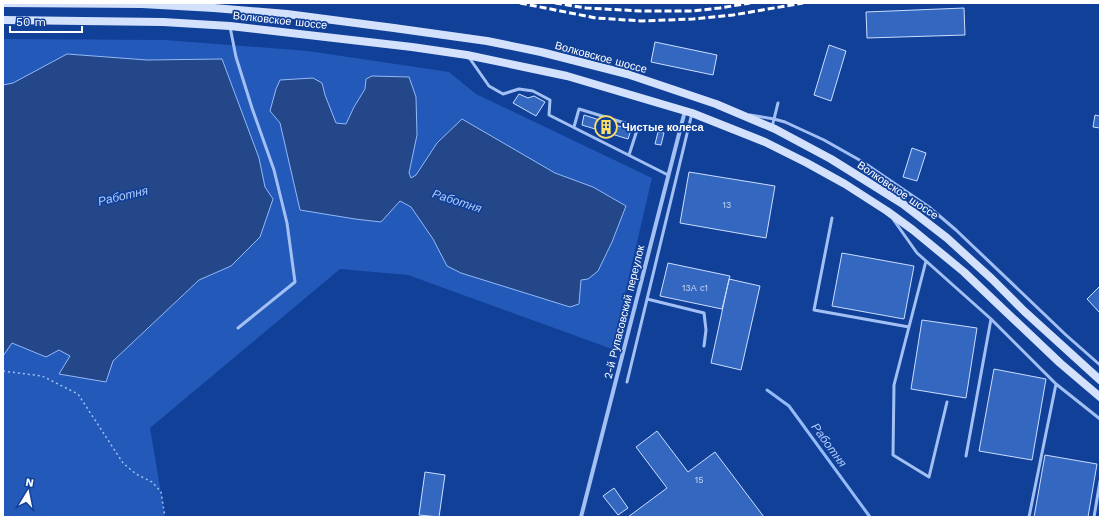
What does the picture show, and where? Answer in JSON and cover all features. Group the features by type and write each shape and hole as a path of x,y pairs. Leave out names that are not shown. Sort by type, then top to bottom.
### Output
{"main road":[{"name":"Волковское шоссе","path":"3,3 142,4 214,8 295,15 487,41 540,52 627,74 716,104 772,127 832,159 903,204 947,238 1100,380"},
{"name":"Волковское шоссе","path":"3,20 163,22 230,26 412,47 467,55 574,78 689,112 765,142 807,162 887,211 913,230 964,272 1060,363 1100,397"}],"street":[{"name":"2-й Рупасовский переулок","path":"581,517 668,175 689,112"}],"lane":[{"path":"230,26 236,57 274,170 284,208 295,282 238,328"},
{"path":"467,55 489,86 503,94 519,89 533,91 550,100 549,115 668,175"},
{"path":"772,127 778,103"},
{"path":"574,127 579,109 638,127 629,155"},
{"path":"627,382 689,112"},
{"path":"739,113 785,122 824,140 863,162 929,208 956,230 1066,335 1100,365"},
{"path":"887,211 917,253 991,319 1056,384 1100,419"},
{"path":"832,218 814,310 909,327"},
{"path":"926,261 894,385 893,455 929,477 947,402"},
{"path":"646,299 704,313 706,330 704,346"},
{"path":"966,456 991,319"},
{"path":"1029,517 1056,384"},
{"path":"1094,517 1100,481"}],"path":[{"path":"3,371 42,376 78,394 123,463 136,474 152,482 161,492 165,517"}],"shaded area":[{"path":"3,39 165,40 308,51 449,72 476,94 652,178 612,349 408,275 340,269 150,428 165,517 3,517 3,356 12,343 46,357 59,350 71,356 59,374 106,382 113,361 199,280 231,266 273,199 265,187 259,158 222,59 147,60 67,54 13,83 3,85","holes":["409,77 416,97 417,135 409,173 411,178 416,176 437,143 555,173 593,187 626,206 612,242 598,271 588,279 581,279 579,304 447,266 433,239 411,207 400,201 300,210 280,123 322,83 336,123 346,124 365,89"]}],"water":[{"path":"67,54 147,60 222,59 259,158 265,187 273,199 260,237 231,266 199,280 113,361 106,382 59,374 70,356 59,350 46,357 12,343 3,356 3,85 13,83"},
{"path":"372,76 409,77 416,97 417,135 409,173 411,178 416,175 437,143 462,119 555,173 593,187 626,206 612,242 598,271 588,279 581,280 579,304 570,307 461,273 447,266 433,239 411,207 400,201 381,222 300,210 280,123 270,111 280,80 313,78 322,83 336,123 346,124 365,89 366,79"}],"building":[{"path":"964,8 965,35 867,38 866,12"},
{"path":"655,42 717,55 713,75 651,62"},
{"path":"829,45 846,51 831,101 814,95"},
{"path":"519,94 528,98 534,96 545,102 536,116 513,103"},
{"name":"Чистые колеса","path":"584,115 631,130 628,139 582,125"},
{"path":"1095,115 1100,116 1100,128 1093,127"},
{"path":"658,132 664,133 661,145 655,144"},
{"path":"912,148 926,153 917,181 903,177"},
{"path":"689,172 775,186 766,238 680,223"},
{"path":"842,253 914,266 904,319 832,306"},
{"path":"668,263 730,276 722,309 660,296"},
{"path":"729,279 760,286 741,370 711,363"},
{"path":"1100,286 1100,313 1087,299"},
{"path":"922,320 977,328 966,398 911,389"},
{"path":"994,369 1046,379 1032,460 979,451"},
{"path":"657,431 688,472 715,452 764,517 628,517 667,488 636,447"},
{"path":"1045,455 1097,464 1088,517 1034,517"},
{"path":"425,472 445,475 439,517 419,515"},
{"path":"614,488 628,508 618,515 603,496"}],"waterway":[{"name":"Работня","path":"767,390 789,406 870,517"}],"railway":[{"path":"520,3 596,18 642,21 693,19 733,15 803,3"},
{"path":"555,3 586,8 641,11 692,11 750,3"}],"place":[{"name":"Чистые колеса","path":"606,127"}]}
